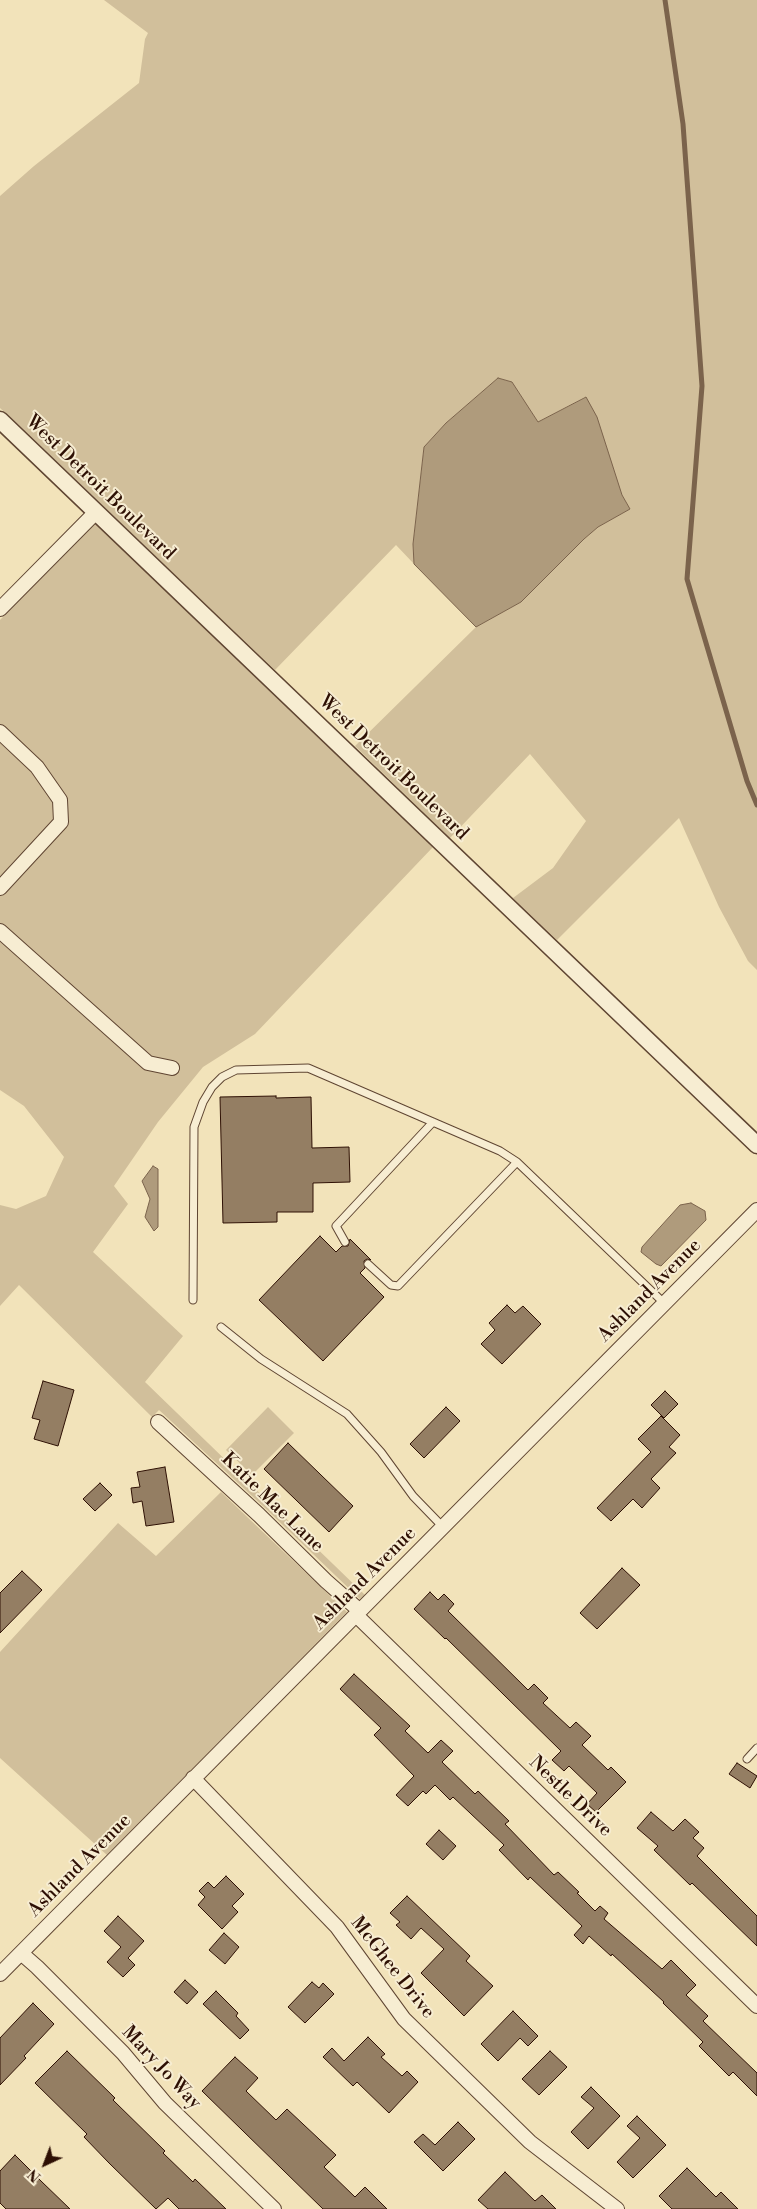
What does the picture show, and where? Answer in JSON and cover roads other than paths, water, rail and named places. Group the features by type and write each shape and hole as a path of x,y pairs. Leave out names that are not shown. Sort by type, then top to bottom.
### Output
{"street":[{"name":"West Detroit Boulevard","path":"0,420 757,1145"},
{"path":"0,609 96,512"},
{"path":"0,732 37,767 60,800 61,822 0,888"},
{"path":"0,931 148,1063 172,1068"},
{"name":"Ashland Avenue","path":"0,1974 757,1210"},
{"name":"Katie Mae Lane","path":"158,1422 259,1515 358,1613"},
{"name":"Nestle Drive","path":"358,1613 757,2006"},
{"name":"McGhee Drive","path":"194,1778 337,1927 404,2019 530,2142 617,2209"},
{"name":"Mary Jo Way","path":"21,1953 117,2047 165,2103 274,2209"}],"lane":[{"path":"194,1300 194,1127 202,1102 212,1087 222,1077 236,1070 308,1068 500,1151 517,1162 664,1303"},
{"path":"345,1242 336,1226 433,1122"},
{"path":"368,1264 392,1285 398,1286 517,1162"},
{"path":"221,1327 261,1359 347,1414 381,1452 412,1496 443,1527"},
{"path":"747,1759 757,1748"}],"waterway":[{"path":"665,0 683,124 702,386 687,579 747,781 757,805"}]}
